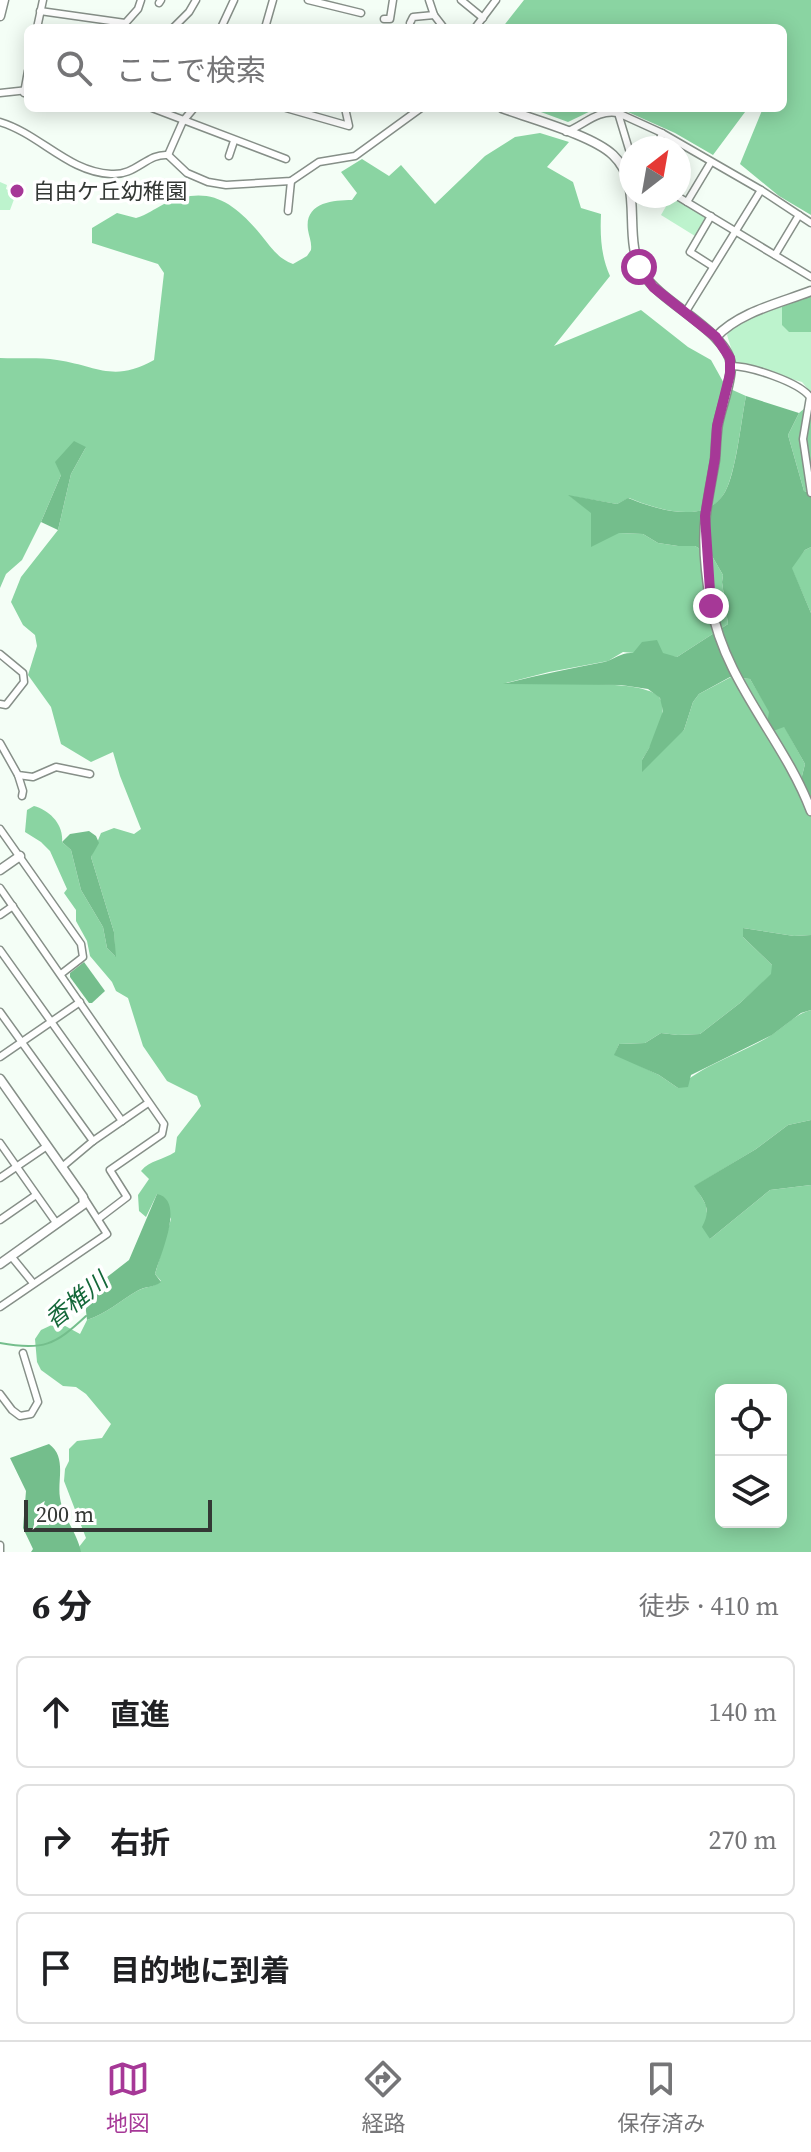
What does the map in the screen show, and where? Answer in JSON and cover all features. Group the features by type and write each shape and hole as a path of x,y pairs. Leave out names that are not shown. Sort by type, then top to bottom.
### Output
{"street":[{"path":"0,16 4,0"},
{"path":"38,24 43,0"},
{"path":"125,24 138,9 141,0"},
{"path":"177,24 196,0"},
{"path":"223,24 234,0"},
{"path":"266,24 273,0"},
{"path":"308,0 361,13"},
{"path":"384,19 390,19 393,0"},
{"path":"429,0 441,24"},
{"path":"461,0 483,18"},
{"path":"478,24 496,0"},
{"path":"40,11 112,24"},
{"path":"410,23 413,17 434,15"},
{"path":"0,93 24,91"},
{"path":"162,112 286,159"},
{"path":"168,155 183,121 191,112"},
{"path":"300,112 349,126 346,112"},
{"path":"0,122 20,130 69,162 104,174 124,174 160,154 168,155 187,173 208,182 226,185 291,181 319,162 355,156 416,112"},
{"path":"513,112 589,139 619,159"},
{"path":"566,132 598,115 618,113 662,133 811,223"},
{"path":"618,113 625,136"},
{"path":"229,156 234,141"},
{"path":"691,195 711,162"},
{"path":"288,211 291,181"},
{"path":"685,314 761,190"},
{"path":"691,204 811,277"},
{"path":"631,208 632,239 639,267 653,287 716,337 726,350 731,366 717,426 705,516 711,606 741,688 794,770 811,811"},
{"path":"775,255 799,215"},
{"path":"711,216 690,252 712,266"},
{"path":"716,337 739,319 811,291"},
{"path":"731,366 797,386 810,397 803,439 810,489"},
{"path":"0,654 24,677 24,682 6,705 0,704"},
{"path":"0,743 18,775 22,796"},
{"path":"18,775 33,777 56,767 90,774"},
{"path":"0,829 81,944 83,957 61,974"},
{"path":"0,870 20,856"},
{"path":"0,888 164,1124 162,1134 110,1170 127,1197 98,1219"},
{"path":"0,915 13,906"},
{"path":"0,950 122,1121"},
{"path":"0,1057 80,1002"},
{"path":"0,1012 93,1141"},
{"path":"0,1079 107,1234 0,1307"},
{"path":"62,1167 148,1103"},
{"path":"0,1143 57,1224"},
{"path":"0,1178 47,1146"},
{"path":"0,1220 36,1195"},
{"path":"0,1264 79,1209 84,1204 83,1197"},
{"path":"11,1256 33,1283"},
{"path":"0,1394 20,1416 31,1414 38,1402 23,1353"},
{"path":"0,1545 0,1552"}],"shaded area":[{"path":"524,0 811,0 811,215 779,196 740,164 761,112 787,112 787,24 505,24"},
{"path":"541,112 589,112 568,122"},
{"path":"628,112 745,112 713,155 691,142 691,136 680,136"},
{"path":"540,133 569,142 547,167 573,182 581,208 601,214 602,246 610,276 554,346 641,310 688,347 711,360 726,387 746,396 729,483 717,502 706,509 680,512 629,498 617,504 570,496 619,533 643,534 658,543 695,546 712,556 723,575 728,624 677,657 623,652 608,661 506,683 611,685 649,691 659,697 663,711 658,729 642,760 684,730 693,702 699,694 731,677 750,679 770,712 784,726 805,764 801,780 811,800 811,935 794,936 743,928 743,937 772,965 772,974 700,1034 661,1033 645,1043 619,1044 615,1054 659,1075 678,1088 688,1079 761,1041 811,1010 811,1120 788,1125 756,1149 695,1186 706,1205 710,1239 770,1190 811,1185 811,1552 75,1552 86,1538 64,1481 69,1449 77,1441 102,1438 111,1424 86,1394 76,1387 63,1386 41,1370 37,1362 35,1339 41,1330 58,1322 80,1334 87,1320 161,1281 155,1274 171,1219 157,1194 146,1217 139,1211 138,1195 149,1179 141,1171 175,1152 177,1137 201,1106 197,1096 167,1081 143,1046 128,998 116,991 90,956 87,941 76,921 76,910 64,893 67,889 50,851 25,832 27,810 34,806 54,819 61,829 62,842 71,850 81,890 103,927 107,948 115,956 114,932 91,857 101,833 114,828 134,834 141,829 113,752 91,762 61,744 51,707 28,675 37,646 35,635 23,625 11,602 21,577 58,530 71,474 86,447 61,475 22,560 6,574 0,588 0,358 50,359 116,372 140,367 154,360 164,273 158,264 92,243 92,228 117,213 136,218 180,198 207,196 218,199 240,213 275,252 293,264 311,250 308,230 310,214 328,202 352,200 357,193 341,172 362,159 389,176 401,165 435,204 485,156 515,137"},
{"path":"0,182 16,194 10,210 0,210"},
{"path":"665,208 691,208 706,217 695,236 661,215"},
{"path":"811,294 811,393 802,382 736,364 727,335 732,326"},
{"path":"811,294 811,332 789,332 782,325 782,307"},
{"path":"746,396 799,413 788,435 804,491 811,493 811,547 805,550 792,568 811,613 811,799 801,780 805,764 784,727 773,731 767,724 769,712 750,679 730,677 699,694 693,702 684,730 642,772 642,760 663,711 660,698 648,689 621,685 503,684 604,662 633,653 642,642 657,640 663,653 677,657 728,624 723,575 712,556 695,546 658,543 643,534 619,533 591,547 591,513 568,495 617,504 628,498 680,512 705,509 716,502 729,483"},
{"path":"811,403 811,493 804,491 788,435 799,413"},
{"path":"74,441 86,447 71,474 58,530 41,522 61,475 55,462"},
{"path":"811,547 811,613 791,567"},
{"path":"89,831 99,843 91,857 114,932 116,957 107,948 103,927 81,890 71,850 62,842 70,834"},
{"path":"743,928 794,936 811,935 811,1010 801,1013 772,1035 691,1075 688,1087 678,1088 659,1075 614,1055 619,1044 645,1043 661,1033 700,1034 771,974 772,965 743,937"},
{"path":"84,962 105,991 92,1003 70,977 70,973"},
{"path":"811,1120 811,1185 770,1190 710,1239 702,1227 707,1215 706,1206 694,1186 756,1149 788,1125"},
{"path":"157,1194 165,1198 170,1206 169,1229 155,1274 161,1282 140,1289 87,1320 83,1284 102,1281 129,1260"},
{"path":"49,1444 58,1455 62,1505 81,1552 31,1552 33,1549 23,1528 26,1491 10,1458"}],"waterway":[{"name":"香椎川","path":"0,1343 27,1346 48,1343 66,1334 86,1316"}],"place":[{"name":"自由ケ丘幼稚園","path":"17,191"}],"route":[{"path":"639,267 653,287 716,337 730,358 730,374 717,426 705,516 711,606"}]}
